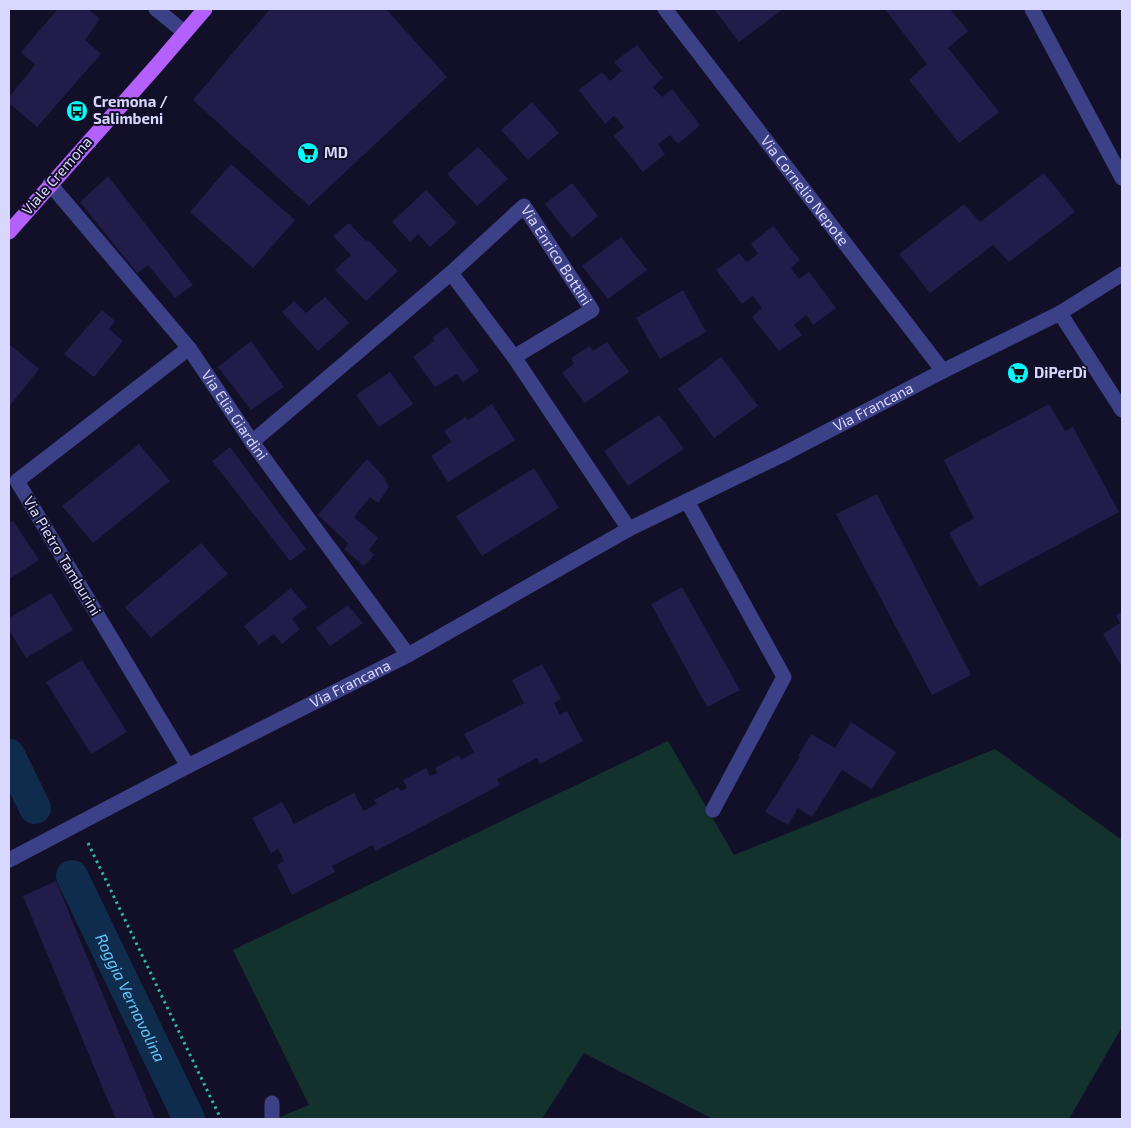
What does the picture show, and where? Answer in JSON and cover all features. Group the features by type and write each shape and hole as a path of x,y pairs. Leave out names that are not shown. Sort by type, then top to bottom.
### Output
{"main road":[{"name":"Viale Cremona","path":"9,232 205,9"}],"street":[{"path":"156,9 184,32"},
{"name":"Via Cornelio Nepote","path":"666,9 943,371"},
{"path":"1032,9 1122,178"},
{"name":"Via Elia Giardini","path":"50,184 189,348 252,442 408,655"},
{"name":"Via Enrico Bottini","path":"252,442 451,273 524,206 592,310 514,358"},
{"path":"451,273 514,358 629,529"},
{"name":"Via Francana","path":"9,860 188,766 408,655 629,529 782,455 943,371 1060,313 1122,274"},
{"path":"1060,313 1122,410"},
{"name":"Via Pietro Tamburini","path":"188,766 17,481 189,348"},
{"path":"687,501 784,677 713,810"},
{"path":"272,1103 272,1119"}],"path":[{"path":"79,824 221,1119"}],"green space":[{"path":"668,741 734,855 995,749 1122,840 1122,1027 1069,1119 713,1119 584,1053 542,1119 275,1119 309,1105 233,950"}],"building":[{"path":"58,9 88,9 100,19 85,40 101,54 37,127 9,103 9,97 35,65 21,52"},
{"name":"MD","path":"270,9 386,9 447,77 309,206 193,100"},
{"path":"714,9 783,9 739,42"},
{"path":"885,9 950,9 968,31 948,48 999,112 959,143 909,80 927,64"},
{"path":"637,45 663,78 653,87 662,97 672,89 700,125 678,144 670,135 658,144 665,154 643,172 614,136 624,127 614,116 605,124 579,90 602,72 610,81 622,71 614,62"},
{"path":"532,102 559,133 528,160 501,130"},
{"path":"478,147 508,179 477,206 447,174"},
{"path":"231,164 295,220 253,268 190,212"},
{"path":"1044,173 1075,212 1009,262 993,245 930,293 899,254 964,204 980,222"},
{"path":"108,176 193,285 175,298 148,265 137,273 80,202"},
{"path":"572,183 598,216 572,238 545,204"},
{"path":"426,190 457,223 430,247 418,234 410,242 392,222"},
{"path":"349,223 398,271 366,301 335,270 351,255 333,236"},
{"path":"773,226 800,260 791,268 799,279 809,272 836,308 813,325 806,315 794,325 802,335 779,351 752,317 762,308 753,296 742,304 716,270 739,253 747,262 758,254 751,244"},
{"path":"621,237 647,270 608,299 582,266"},
{"path":"683,290 706,332 660,359 636,318"},
{"path":"325,297 349,323 318,351 282,312 294,301 306,313"},
{"path":"102,310 115,321 109,329 123,341 94,377 64,354"},
{"path":"447,327 479,371 463,382 457,374 435,387 413,357 434,341 433,337"},
{"path":"251,341 284,387 251,410 218,367"},
{"path":"607,342 629,372 585,403 562,373 574,364 571,358 589,346 593,351"},
{"path":"9,344 39,369 9,407"},
{"path":"721,357 758,406 714,438 678,389"},
{"path":"390,372 413,404 379,427 356,395"},
{"path":"492,404 515,440 448,482 431,456 451,442 444,431 465,417 468,420"},
{"path":"1049,404 1065,431 1073,427 1119,512 979,587 949,533 974,518 944,460"},
{"path":"659,415 684,449 628,486 604,451"},
{"path":"139,444 170,481 93,543 62,506"},
{"path":"230,447 306,549 290,561 212,461"},
{"path":"367,459 383,476 389,487 378,503 370,497 354,517 378,538 369,550 374,555 364,566 344,549 348,543 318,515"},
{"path":"534,468 559,508 482,556 456,516"},
{"path":"877,494 971,675 932,695 836,514"},
{"path":"13,521 39,560 9,579 9,523"},
{"path":"201,543 228,574 151,638 125,607"},
{"path":"682,587 740,690 707,707 651,604"},
{"path":"291,588 307,607 292,619 300,629 282,644 274,634 259,645 244,626"},
{"path":"51,593 73,630 26,658 9,630 9,618"},
{"path":"348,605 363,623 330,646 316,628"},
{"path":"1122,612 1122,667 1103,634 1120,623 1116,615"},
{"path":"82,660 127,732 91,754 46,682"},
{"path":"542,664 561,699 554,703 560,715 567,711 583,741 540,764 537,758 497,779 500,785 376,851 373,845 332,866 335,872 292,895 277,865 284,861 278,849 271,853 252,818 282,802 294,824 354,793 363,811 377,804 374,800 398,787 401,791 407,788 403,780 426,768 430,776 437,773 435,768 459,755 461,760 474,752 464,734 524,703 512,680"},
{"path":"851,722 896,752 872,789 842,770 812,817 798,808 788,825 765,812 800,757 798,756 811,734 835,748"},
{"path":"56,881 155,1119 116,1119 109,1103 23,896"}],"waterway":[{"name":"Roggia Vernavolina","path":"9,755 35,808"},
{"name":"Roggia Vernavolina","path":"72,876 189,1119"}],"place":[{"name":"Cremona / Salimbeni","path":"77,111"},
{"name":"MD","path":"308,153"},
{"name":"DiPerDì","path":"1018,373"}]}
